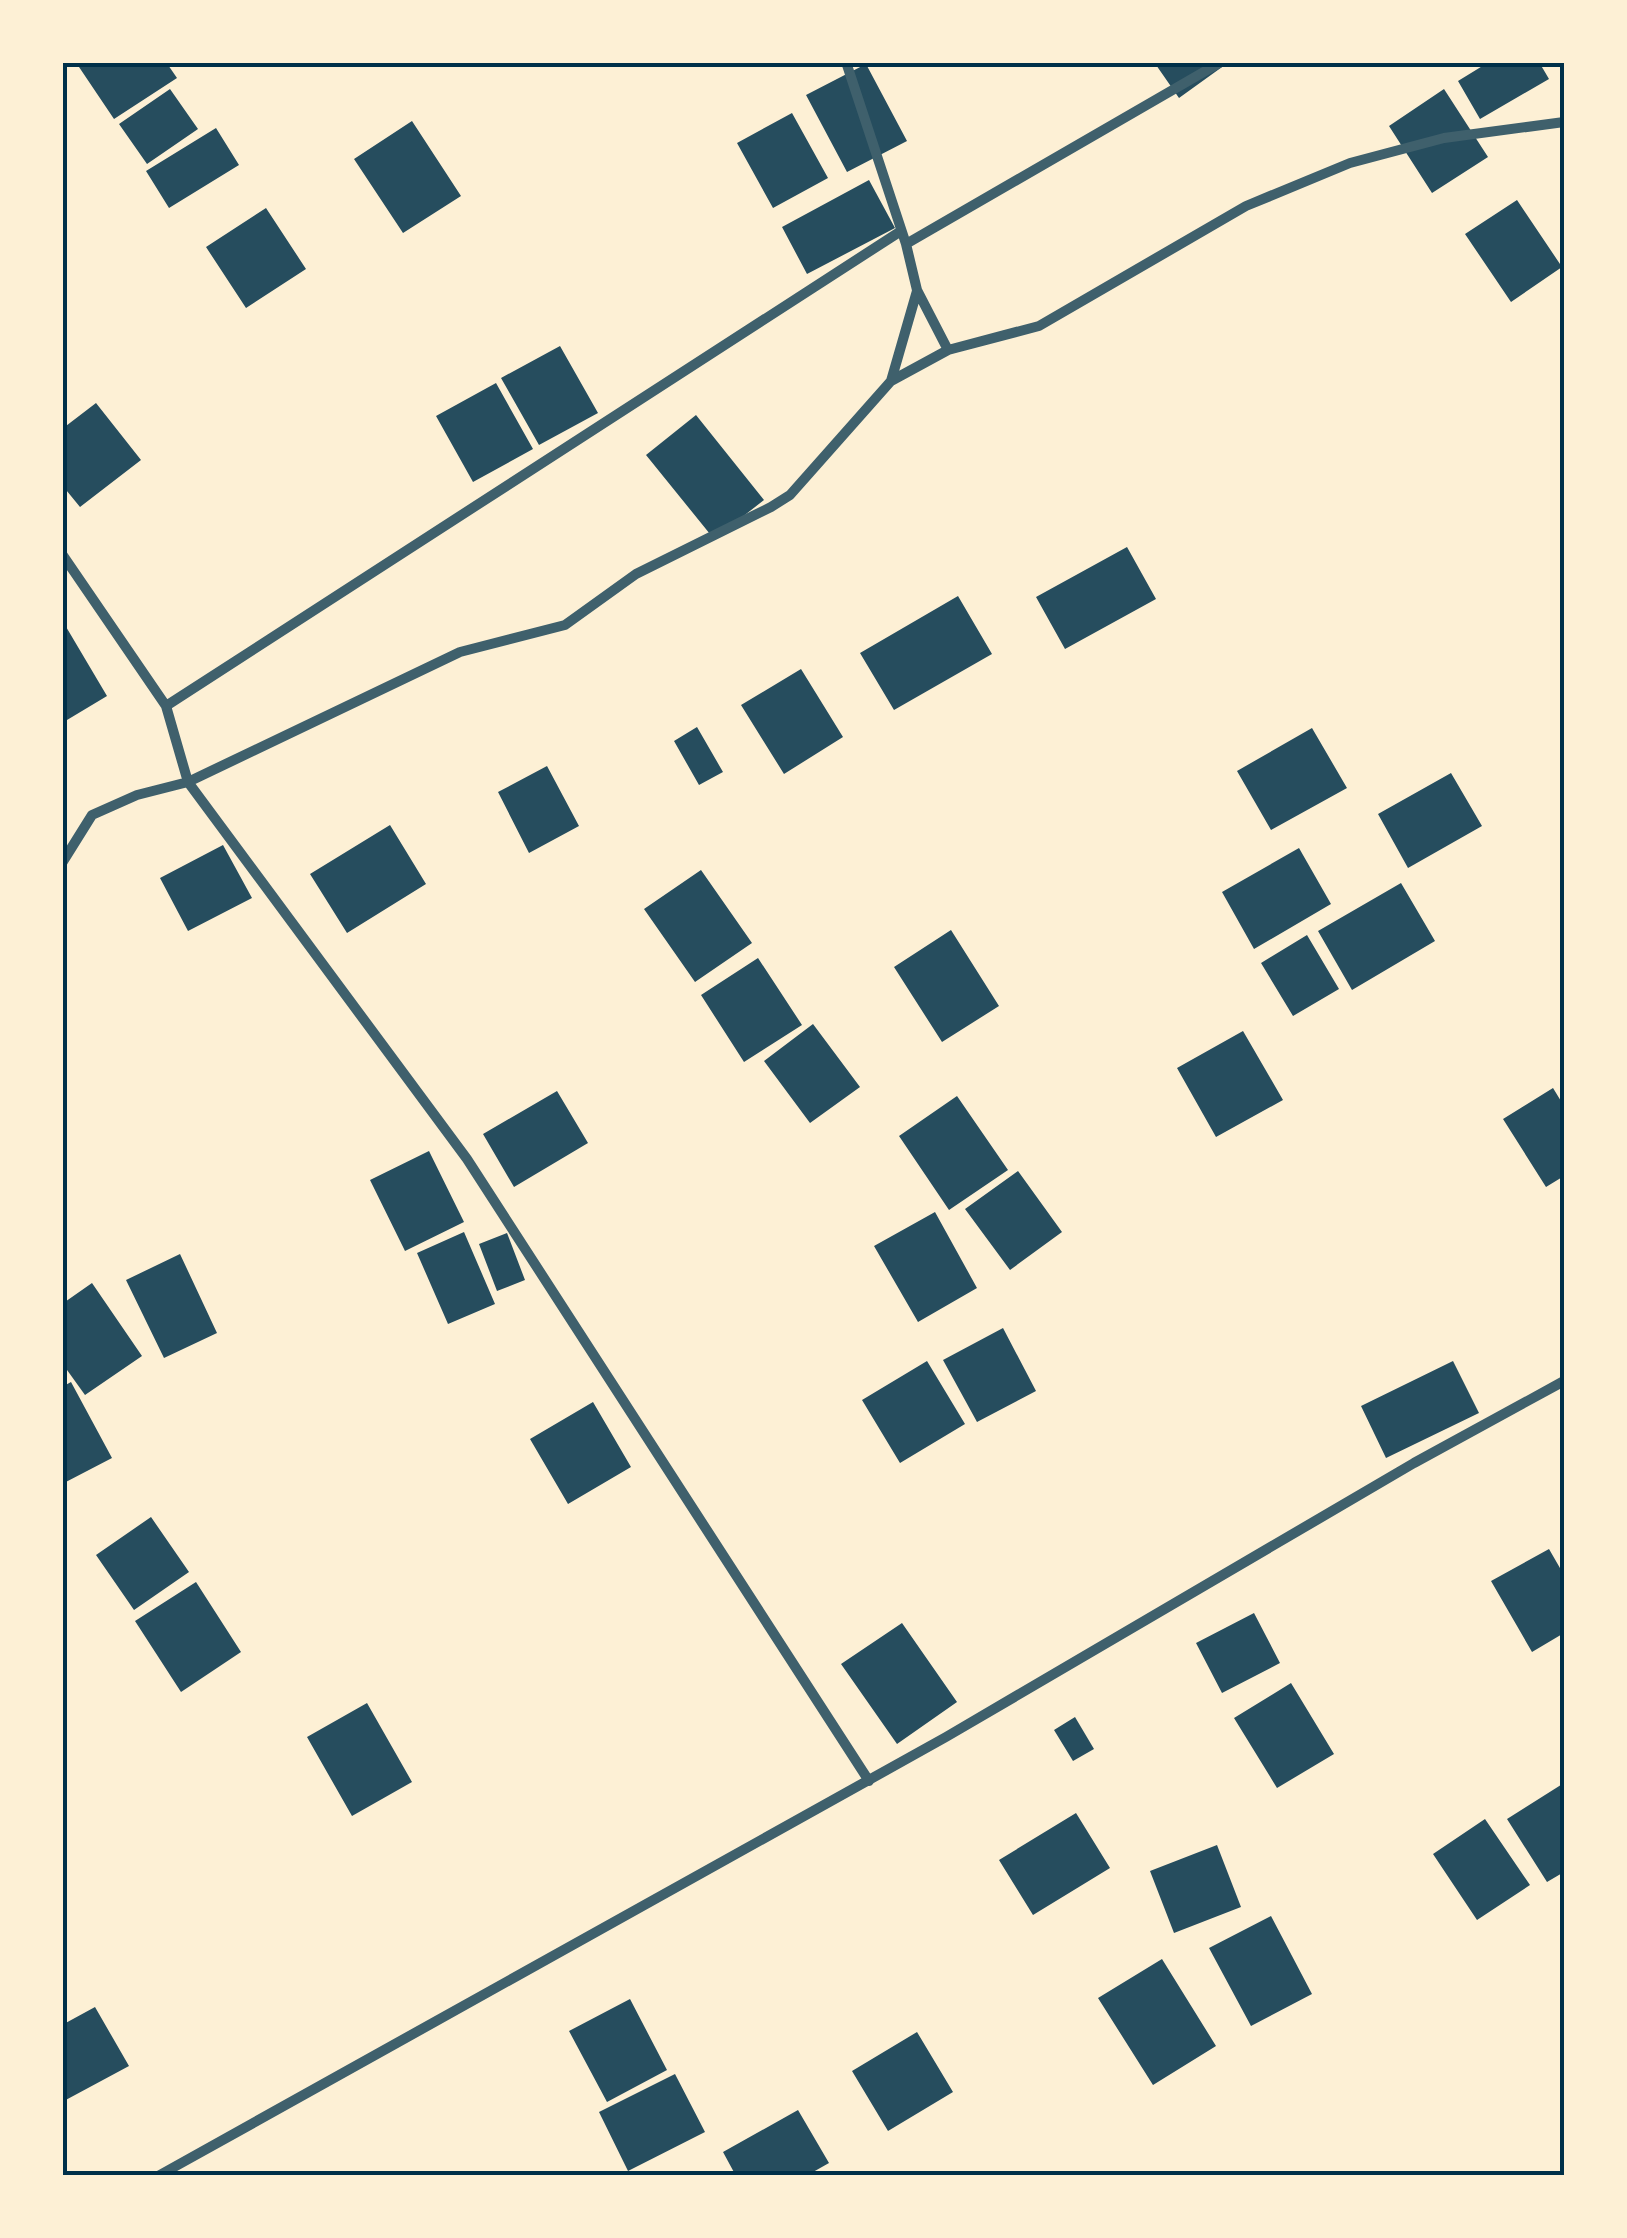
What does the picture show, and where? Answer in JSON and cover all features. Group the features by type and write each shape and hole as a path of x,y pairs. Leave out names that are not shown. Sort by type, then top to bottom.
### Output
{"street":[{"path":"846,62 906,244 917,290 948,350"},
{"path":"906,244 1220,62"},
{"path":"62,863 92,815 136,794 188,782 460,652 566,625 636,574 771,508 790,495 891,381 948,350 1040,326 1246,206 1350,163 1444,138 1564,122"},
{"path":"166,706 901,231"},
{"path":"891,381 917,290"},
{"path":"62,554 166,706 188,782 467,1159 869,1780"},
{"path":"158,2176 869,1780 1414,1463 1564,1381"}],"building":[{"path":"86,62 166,62 177,78 114,119 79,67"},
{"path":"1154,62 1229,62 1179,98"},
{"path":"1489,62 1539,62 1549,79 1480,119 1458,81"},
{"path":"866,64 907,141 847,172 806,95"},
{"path":"170,89 198,129 147,164 119,124"},
{"path":"1444,89 1488,157 1432,193 1389,126"},
{"path":"792,113 828,178 773,208 737,143"},
{"path":"412,121 461,196 403,233 354,159"},
{"path":"216,128 239,165 169,208 146,171"},
{"path":"869,180 895,228 807,274 782,227"},
{"path":"1517,200 1562,267 1511,302 1465,234"},
{"path":"266,208 306,269 246,308 206,247"},
{"path":"560,346 598,413 539,445 501,378"},
{"path":"496,383 533,449 473,482 436,416"},
{"path":"96,403 141,460 80,507 62,485 62,429"},
{"path":"696,415 764,500 714,539 646,455"},
{"path":"1127,547 1156,599 1065,649 1036,597"},
{"path":"958,596 992,654 894,710 860,653"},
{"path":"62,620 107,696 62,723"},
{"path":"801,669 843,737 784,774 741,705"},
{"path":"697,727 723,772 699,785 674,741"},
{"path":"1312,728 1347,788 1271,830 1237,771"},
{"path":"547,766 579,826 529,853 498,792"},
{"path":"1451,773 1482,826 1408,868 1378,814"},
{"path":"390,825 426,884 347,933 310,874"},
{"path":"223,845 252,898 188,931 160,878"},
{"path":"1299,848 1331,904 1254,949 1222,892"},
{"path":"701,870 752,943 695,982 644,909"},
{"path":"1401,883 1435,941 1352,990 1318,931"},
{"path":"951,930 999,1006 942,1042 894,967"},
{"path":"1307,935 1339,989 1293,1016 1261,963"},
{"path":"758,958 802,1025 744,1062 701,995"},
{"path":"813,1024 860,1087 810,1123 764,1061"},
{"path":"1243,1031 1283,1100 1216,1137 1177,1068"},
{"path":"1553,1088 1564,1106 1564,1176 1546,1187 1503,1119"},
{"path":"557,1091 588,1143 514,1187 483,1134"},
{"path":"957,1096 1008,1170 949,1210 899,1136"},
{"path":"429,1151 464,1222 405,1251 370,1180"},
{"path":"1018,1171 1062,1232 1010,1270 965,1209"},
{"path":"935,1212 977,1288 918,1322 874,1246"},
{"path":"464,1232 495,1304 448,1324 417,1253"},
{"path":"507,1233 525,1280 497,1291 479,1244"},
{"path":"180,1254 217,1333 164,1358 126,1280"},
{"path":"92,1283 142,1356 85,1395 62,1363 62,1304"},
{"path":"1003,1328 1036,1391 977,1422 943,1360"},
{"path":"927,1361 965,1424 900,1463 862,1400"},
{"path":"1453,1361 1479,1413 1386,1458 1361,1406"},
{"path":"71,1382 112,1458 62,1484 62,1387"},
{"path":"593,1402 631,1467 568,1504 530,1439"},
{"path":"151,1517 189,1572 134,1610 96,1555"},
{"path":"1549,1549 1564,1575 1564,1633 1532,1652 1491,1581"},
{"path":"196,1582 241,1652 181,1692 135,1621"},
{"path":"1254,1613 1280,1663 1222,1693 1196,1643"},
{"path":"902,1623 957,1702 897,1744 841,1664"},
{"path":"1291,1683 1334,1754 1277,1788 1234,1718"},
{"path":"367,1703 412,1782 352,1816 307,1737"},
{"path":"1075,1717 1094,1749 1073,1761 1054,1730"},
{"path":"1564,1783 1564,1872 1547,1882 1507,1819"},
{"path":"1076,1813 1110,1868 1033,1915 999,1860"},
{"path":"1485,1819 1530,1885 1477,1920 1433,1854"},
{"path":"1217,1845 1241,1907 1174,1933 1150,1871"},
{"path":"1271,1916 1312,1994 1251,2026 1209,1948"},
{"path":"1162,1959 1216,2046 1153,2085 1098,1998"},
{"path":"630,1999 667,2070 607,2102 569,2031"},
{"path":"95,2007 129,2066 62,2102 62,2025"},
{"path":"917,2032 953,2092 888,2131 852,2071"},
{"path":"675,2074 705,2132 628,2171 599,2112"},
{"path":"798,2110 829,2163 806,2176 736,2176 723,2152"}]}
